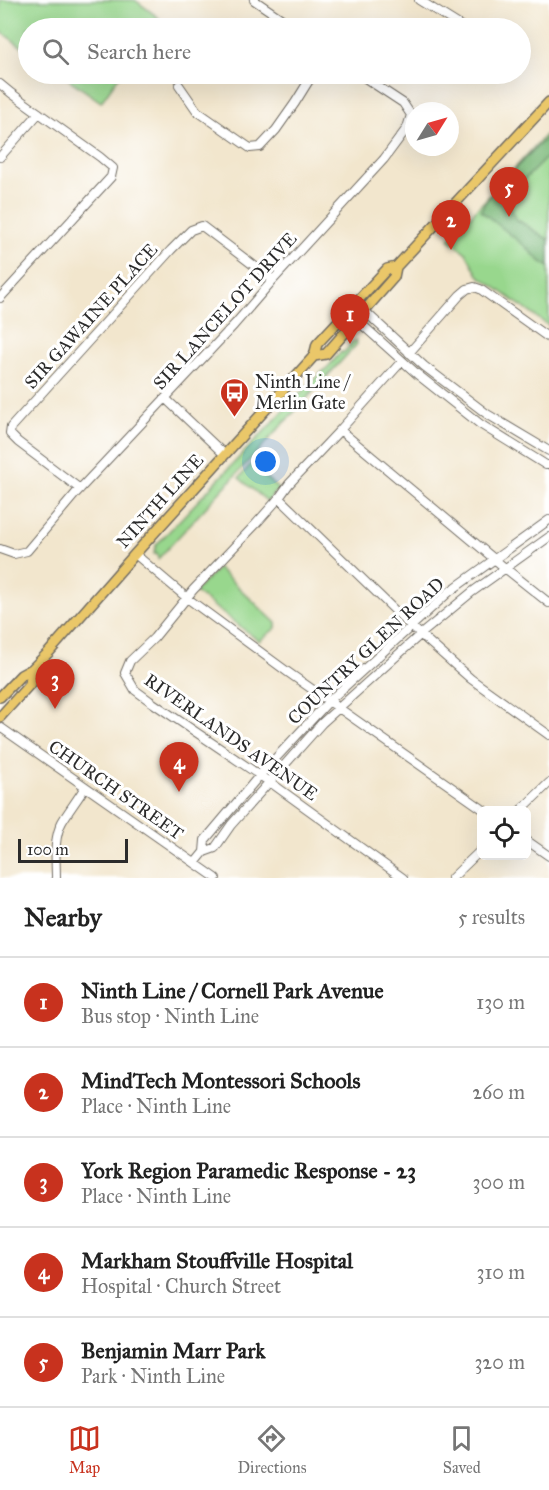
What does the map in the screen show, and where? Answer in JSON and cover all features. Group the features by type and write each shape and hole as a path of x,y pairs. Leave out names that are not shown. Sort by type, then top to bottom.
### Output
{"main road":[{"name":"NINTH LINE","path":"314,356 326,354 394,277 396,267 549,102"},
{"name":"NINTH LINE","path":"0,698 21,675 32,669 314,356 317,344 387,269 396,267"},
{"name":"NINTH LINE","path":"0,717 30,684 32,669"}],"street":[{"path":"254,0 280,18"},
{"path":"419,0 448,18"},
{"path":"0,84 113,168 111,177 0,298"},
{"path":"179,85 197,111 250,148 260,147 276,130 307,84"},
{"name":"SIR LANCELOT DRIVE","path":"0,549 14,554 27,551 81,489 384,159 407,128 411,114 403,103 374,84"},
{"path":"0,157 39,113"},
{"name":"SIR GAWAINE PLACE","path":"81,489 18,442 10,434 11,427 171,250 191,230 202,226 273,280"},
{"path":"409,353 460,295 474,287 549,338"},
{"path":"356,303 424,366 487,414 549,451"},
{"path":"348,312 402,361 480,424 549,465"},
{"path":"187,598 402,361"},
{"path":"166,399 224,454"},
{"path":"340,430 549,603"},
{"path":"279,498 411,626 471,679 549,735"},
{"name":"COUNTRY GLEN ROAD","path":"204,852 205,840 259,776 329,701 449,592 549,520"},
{"name":"COUNTRY GLEN ROAD","path":"195,863 204,852 215,848 231,825 322,723 421,634 472,592 549,537"},
{"path":"135,554 187,598 478,806"},
{"name":"RIVERLANDS AVENUE","path":"187,598 154,638 130,661 125,673 135,690 403,878"},
{"name":"CHURCH STREET","path":"0,727 216,878"},
{"path":"525,806 549,783"},
{"path":"57,878 56,850 59,829 85,787"},
{"path":"531,843 549,856"},
{"path":"452,878 477,854"}],"green space":[{"path":"0,0 135,0 159,18 18,18 18,44 0,31"},
{"path":"75,84 114,84 101,102"},
{"path":"549,131 549,326 478,275 466,253 449,239"},
{"path":"549,135 549,155 506,198 516,219 549,240 549,267 481,211 500,184"},
{"path":"356,340 357,344 158,559 157,554 154,554 156,545 311,382"},
{"path":"251,464 279,490 268,502 239,478"},
{"path":"218,568 276,623 276,628 259,641 195,592"}],"place":[{"name":"Benjamin Marr Park","path":"509,217"},
{"name":"MindTech Montessori Schools","path":"451,250"},
{"name":"Ninth Line / Cornell Park Avenue","path":"350,344"},
{"name":"Ninth Line / Merlin Gate","path":"234,418"},
{"name":"York Region Paramedic Response - 23","path":"55,709"},
{"name":"Markham Stouffville Hospital","path":"179,792"}]}
